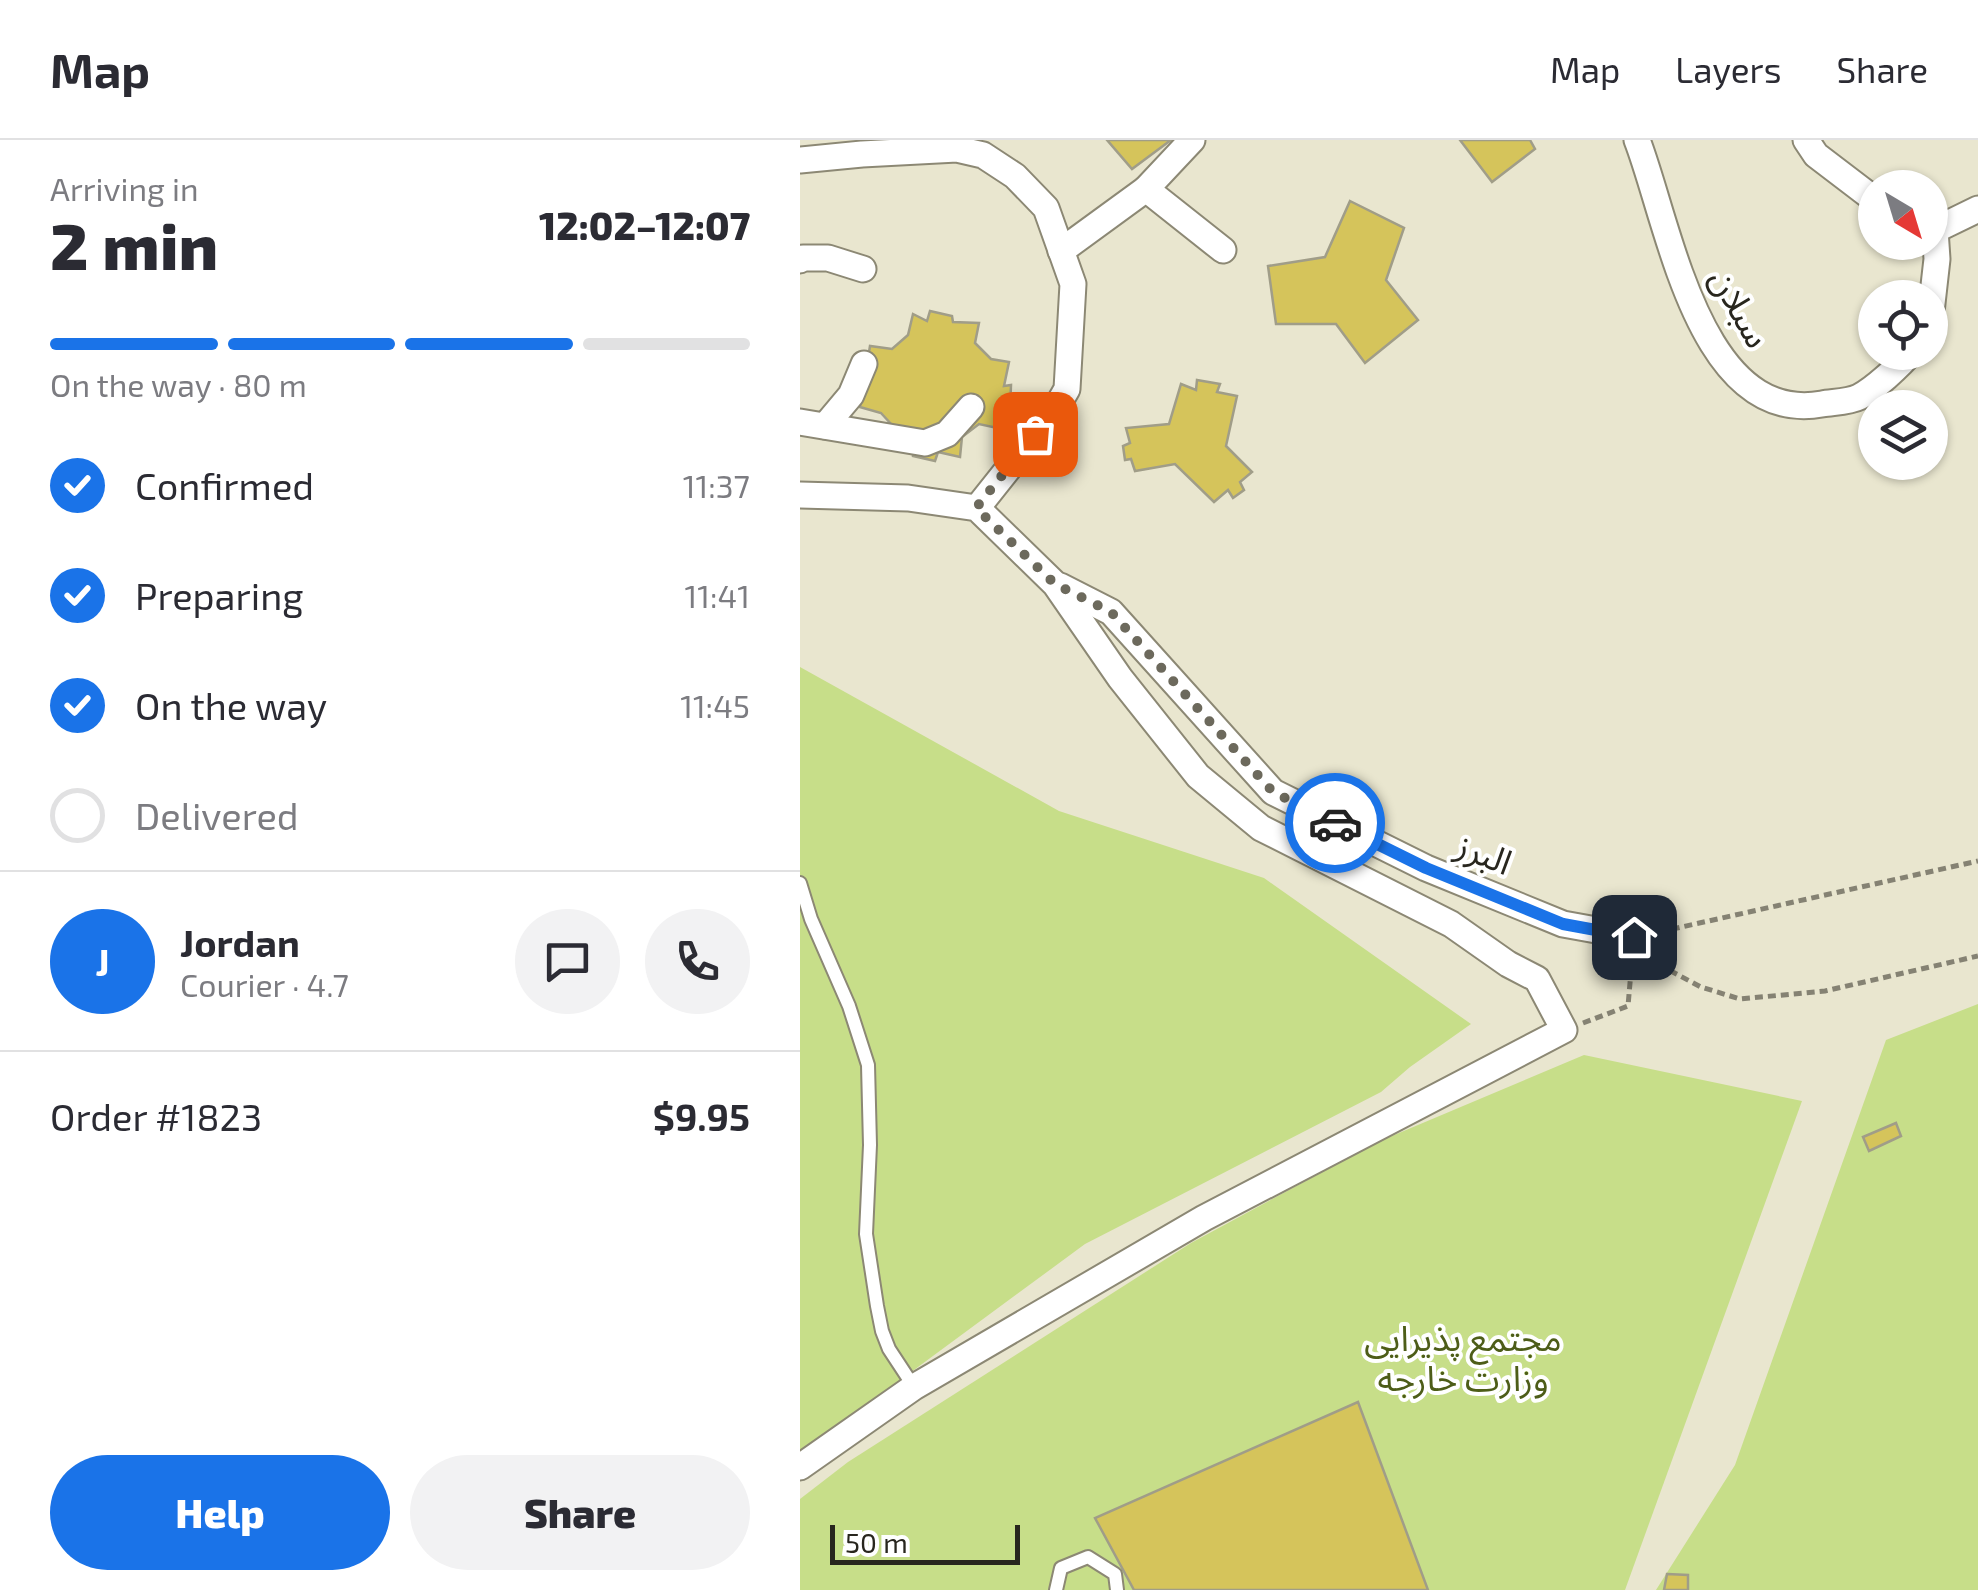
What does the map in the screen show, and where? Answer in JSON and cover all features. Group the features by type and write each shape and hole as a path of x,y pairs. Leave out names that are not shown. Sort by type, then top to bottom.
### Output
{"street":[{"path":"1062,252 1146,189 1192,140"},
{"name":"سبلان","path":"1638,140 1686,292 1710,342 1732,373 1770,400 1803,408 1858,398 1894,370"},
{"path":"1806,140 1816,155 1858,187"},
{"path":"800,160 958,148 983,155 1015,176 1046,208 1072,284 1067,390 976,508"},
{"path":"1146,189 1223,250"},
{"path":"1948,222 1978,209"},
{"path":"800,260 828,258 862,269"},
{"path":"812,424 850,394 864,364"},
{"path":"812,424 925,442 947,434 971,407"},
{"path":"800,495 908,498 976,508 1055,584 1120,678 1198,776 1260,828 1451,924 1538,980 1564,1030 1204,1218 914,1387 800,1466"},
{"name":"البرز","path":"1055,584 1111,612 1273,792 1426,868 1563,924 1634,937"}],"lane":[{"path":"800,882 810,919 849,1006 868,1065 866,1234 882,1331 914,1387"},
{"path":"1056,1590 1061,1568 1088,1557 1115,1574 1117,1590"}],"path":[{"path":"1634,937 1978,861"},
{"path":"1634,937 1665,968 1701,987 1740,999 1824,991 1978,956"},
{"path":"1564,1030 1628,1006 1634,937"}],"green space":[{"path":"800,667 1059,811 1264,878 1471,1024 1381,1092 1085,1244 800,1454"},
{"path":"1978,1004 1978,1590 1656,1590 1735,1465 1886,1040"},
{"name":"مجتمع پذیرایی وزارت خارجه","path":"1584,1055 1802,1101 1625,1590 800,1590 800,1499 848,1462 1191,1243 1380,1141"}],"building":[{"path":"1107,140 1171,140 1132,169"},
{"path":"1460,140 1530,140 1535,149 1492,182"},
{"path":"1350,201 1404,228 1386,280 1418,320 1365,363 1336,324 1276,324 1268,266 1325,257"},
{"path":"930,311 952,316 953,322 979,323 975,343 991,359 1009,362 1004,386 1011,385 1010,411 1004,409 1002,429 979,424 962,437 960,457 938,452 935,461 913,456 913,448 881,413 860,407 870,346 892,349 908,335 913,314 927,321"},
{"path":"1197,380 1220,384 1217,392 1237,396 1226,446 1252,472 1240,482 1244,490 1233,498 1228,490 1214,502 1175,464 1135,471 1131,459 1125,460 1123,446 1130,443 1126,428 1169,424 1181,384 1196,390"},
{"path":"1896,1123 1901,1136 1869,1151 1863,1137"},
{"path":"1358,1402 1428,1590 1134,1590 1095,1518"},
{"path":"1667,1574 1688,1575 1688,1590 1664,1590"}],"way so far":[{"path":"1035,434 976,508 1055,584 1111,612 1273,792 1335,823"}],"route":[{"path":"1335,823 1426,868 1563,924 1634,937"}]}
